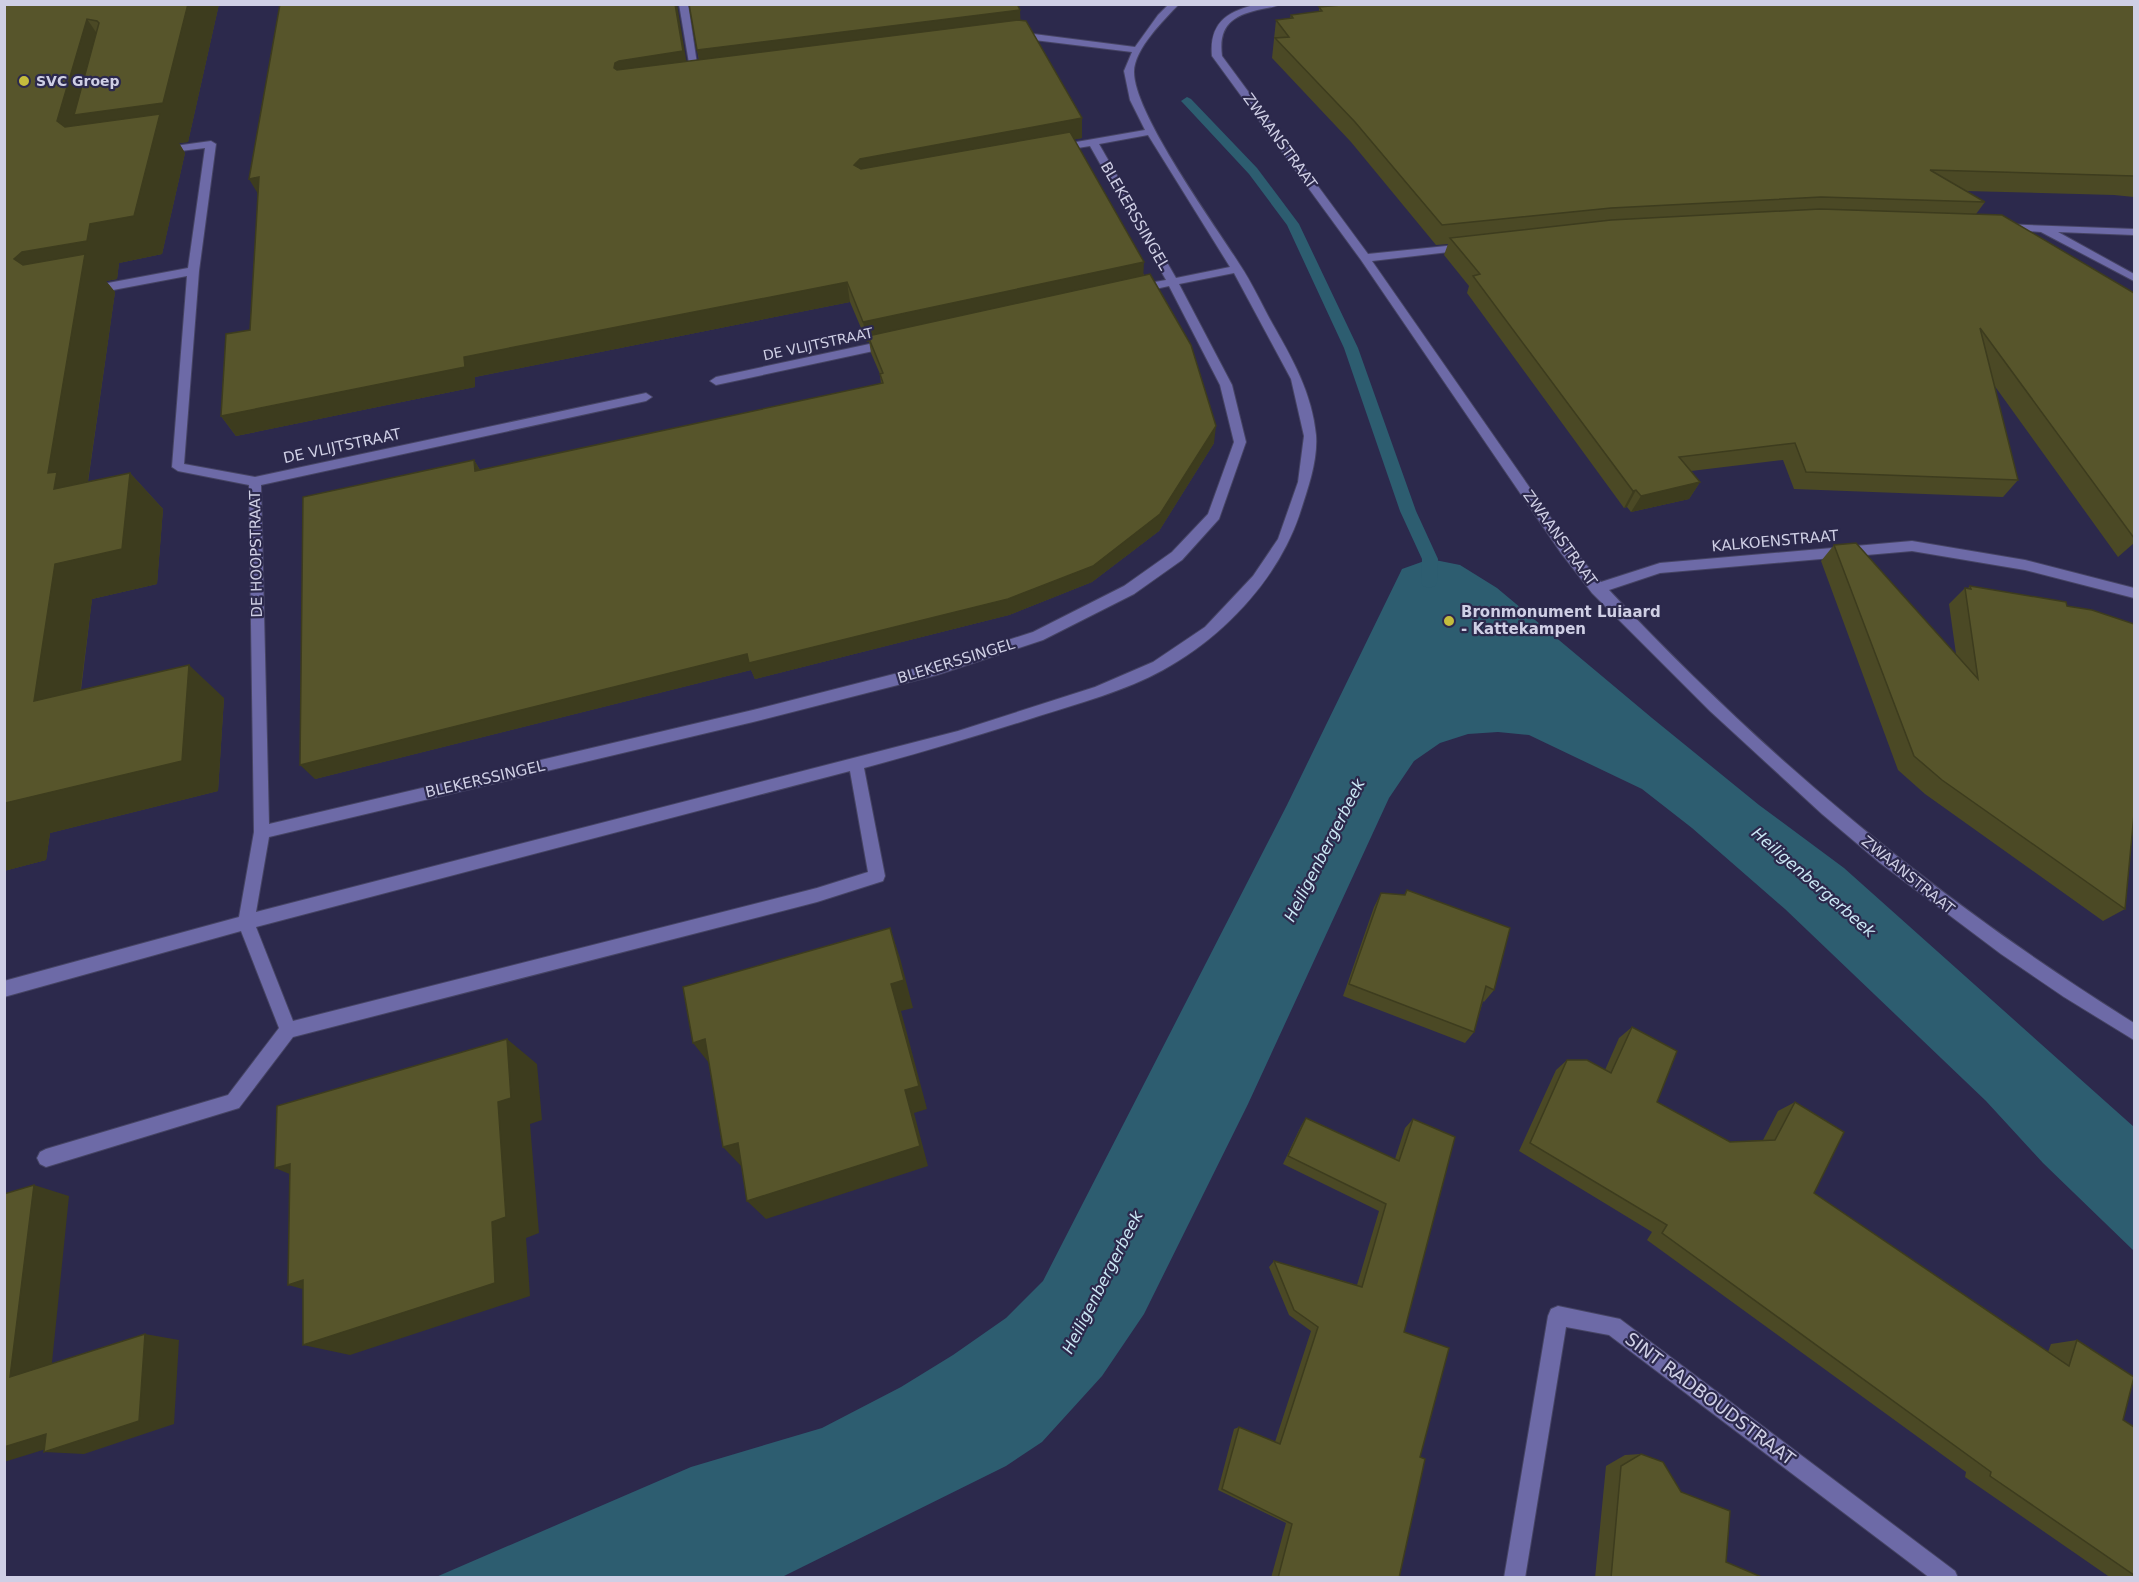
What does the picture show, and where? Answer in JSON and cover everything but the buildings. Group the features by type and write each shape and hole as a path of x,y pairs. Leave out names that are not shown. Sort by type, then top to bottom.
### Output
{"street":[{"path":"683,4 696,75"},
{"path":"4,989 246,922 969,734 1099,691 1158,666 1210,631 1258,580 1284,540 1304,482 1310,436 1297,379 1237,269 1151,132 1135,100 1129,71 1137,50 1161,17 1175,4"},
{"name":"ZWAANSTRAAT","path":"1276,4 1241,13 1223,22 1214,42 1216,56 1365,258 1566,550 1597,589 1710,704 1787,776 1866,842 1946,907 1997,944 2134,1032"},
{"path":"1007,36 1019,35 1137,50"},
{"path":"684,76 707,73"},
{"path":"1047,150 1151,132"},
{"name":"BLEKERSSINGEL","path":"262,832 753,716 937,669 1038,636 1129,590 1177,556 1214,516 1240,442 1226,385 1173,281 1093,142"},
{"name":"DE HOOPSTRAAT","path":"152,152 211,144 193,271 178,467 255,482 262,832 246,922"},
{"path":"1995,226 2134,232"},
{"path":"2041,228 2134,278"},
{"path":"1365,258 1472,247"},
{"path":"1126,292 1237,269"},
{"path":"78,293 193,271"},
{"name":"DE VLIJTSTRAAT","path":"716,381 903,340"},
{"name":"DE VLIJTSTRAAT","path":"255,482 646,396"},
{"name":"KALKOENSTRAAT","path":"1597,589 1660,567 1912,546 2025,565 2134,593"},
{"path":"46,1158 233,1102 288,1030 817,895 877,876 856,764"},
{"path":"246,922 288,1030"},
{"name":"SINT RADBOUDSTRAAT","path":"1514,1578 1558,1316 1613,1326 1948,1578"}],"water":[{"name":"Heiligenbergerbeek","path":"1430,559 1460,565 1497,588 1759,805 1844,868 2134,1127 2134,1251 2043,1163 1986,1101 1785,909 1692,828 1642,789 1529,735 1498,732 1468,734 1440,743 1414,761 1389,798 1248,1104 1144,1314 1102,1376 1042,1442 1006,1466 782,1577 436,1577 691,1467 822,1428 901,1387 953,1355 1006,1318 1043,1281 1287,805 1402,569"}],"waterway":[{"path":"1187,101 1253,171 1293,224 1351,348 1408,511 1430,559 1429,582"}],"place":[{"name":"SVC Groep","path":"24,81"},
{"name":"Bronmonument Luiaard - Kattekampen","path":"1449,621"}]}
